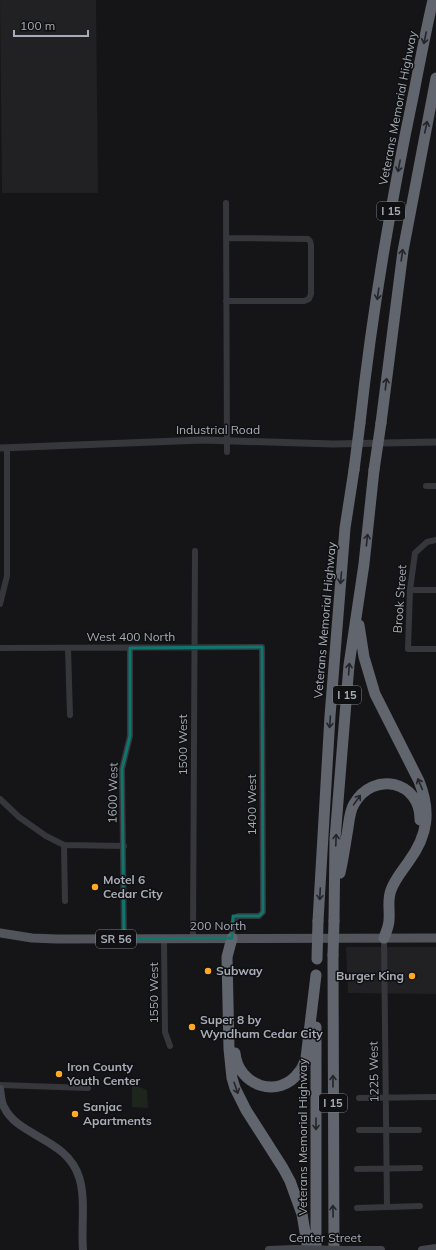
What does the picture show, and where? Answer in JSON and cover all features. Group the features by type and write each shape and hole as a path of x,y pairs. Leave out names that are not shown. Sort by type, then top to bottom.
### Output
{"highway":[{"name":"Veterans Memorial Highway","path":"316,1250 316,974 318,921 330,716 345,528 386,239 404,138 433,0"},
{"name":"I 15","path":"334,1250 334,906 336,839 349,664 364,564 374,470 402,251 436,78"},
{"path":"364,564 359,606 359,629 364,657 375,694 419,780 423,791 426,808 424,834 419,846 395,882 389,894 389,921 384,938"},
{"path":"334,906 350,814 354,804 362,794 374,785 391,783 404,788 416,800 420,815 419,831 413,847 389,879 383,894 382,924 384,938"},
{"path":"232,938 234,957 236,1060 246,1078 258,1085 271,1087 284,1084 296,1076 303,1067 306,1058 316,974"},
{"path":"232,938 227,957 229,1049 232,1078 240,1100 290,1181 302,1214 307,1236 308,1250"}],"main road":[{"name":"200 North","path":"0,934 32,938 124,939 436,938"},
{"path":"0,1089 4,1107 11,1117 21,1125 57,1147 73,1164 79,1176 82,1191 83,1250"},
{"path":"422,1250 436,1248"},
{"name":"Center Street","path":"269,1250 381,1250"}],"street":[{"path":"226,203 227,452"},
{"path":"226,238 308,239 311,245 311,296 306,300 226,301"},
{"name":"Industrial Road","path":"4,448 184,440 341,444 436,442"},
{"path":"0,604 7,576 4,448"},
{"path":"426,486 436,486"},
{"name":"Brook Street","path":"436,540 427,542 415,553 410,590 408,649 436,649"},
{"name":"1500 West","path":"193,938 195,551"},
{"path":"410,590 436,590"},
{"name":"West 400 North","path":"0,648 194,648 262,646"},
{"name":"1400 West","path":"232,938 233,920 235,917 259,916 263,912 262,646"},
{"path":"68,648 70,715"},
{"name":"1600 West","path":"124,939 122,769 130,736 130,648"},
{"path":"0,799 19,817 46,836 64,845 124,846"},
{"path":"64,845 65,901"},
{"name":"1550 West","path":"164,938 165,1032 170,1046"},
{"name":"1225 West","path":"384,938 387,1207"},
{"path":"0,1085 88,1088"},
{"path":"359,1098 436,1097"},
{"path":"359,1130 419,1130"},
{"path":"357,1169 420,1168"},
{"path":"357,1208 420,1206"}],"highlighted area":[{"path":"262,647 263,912 259,916 233,916 232,938 124,939 122,769 130,736 130,648"}],"shaded area":[{"path":"0,0 96,0 98,193 2,193"},
{"path":"346,947 436,947 436,994 348,993"},
{"path":"132,1084 147,1090 148,1108 132,1107"}],"place":[{"name":"Motel 6 Cedar City","path":"95,887"},
{"name":"Subway","path":"208,971"},
{"name":"Burger King","path":"412,976"},
{"name":"Super 8 by Wyndham Cedar City","path":"192,1027"},
{"name":"Iron County Youth Center","path":"59,1074"},
{"name":"Sanjac Apartments","path":"75,1114"}]}
